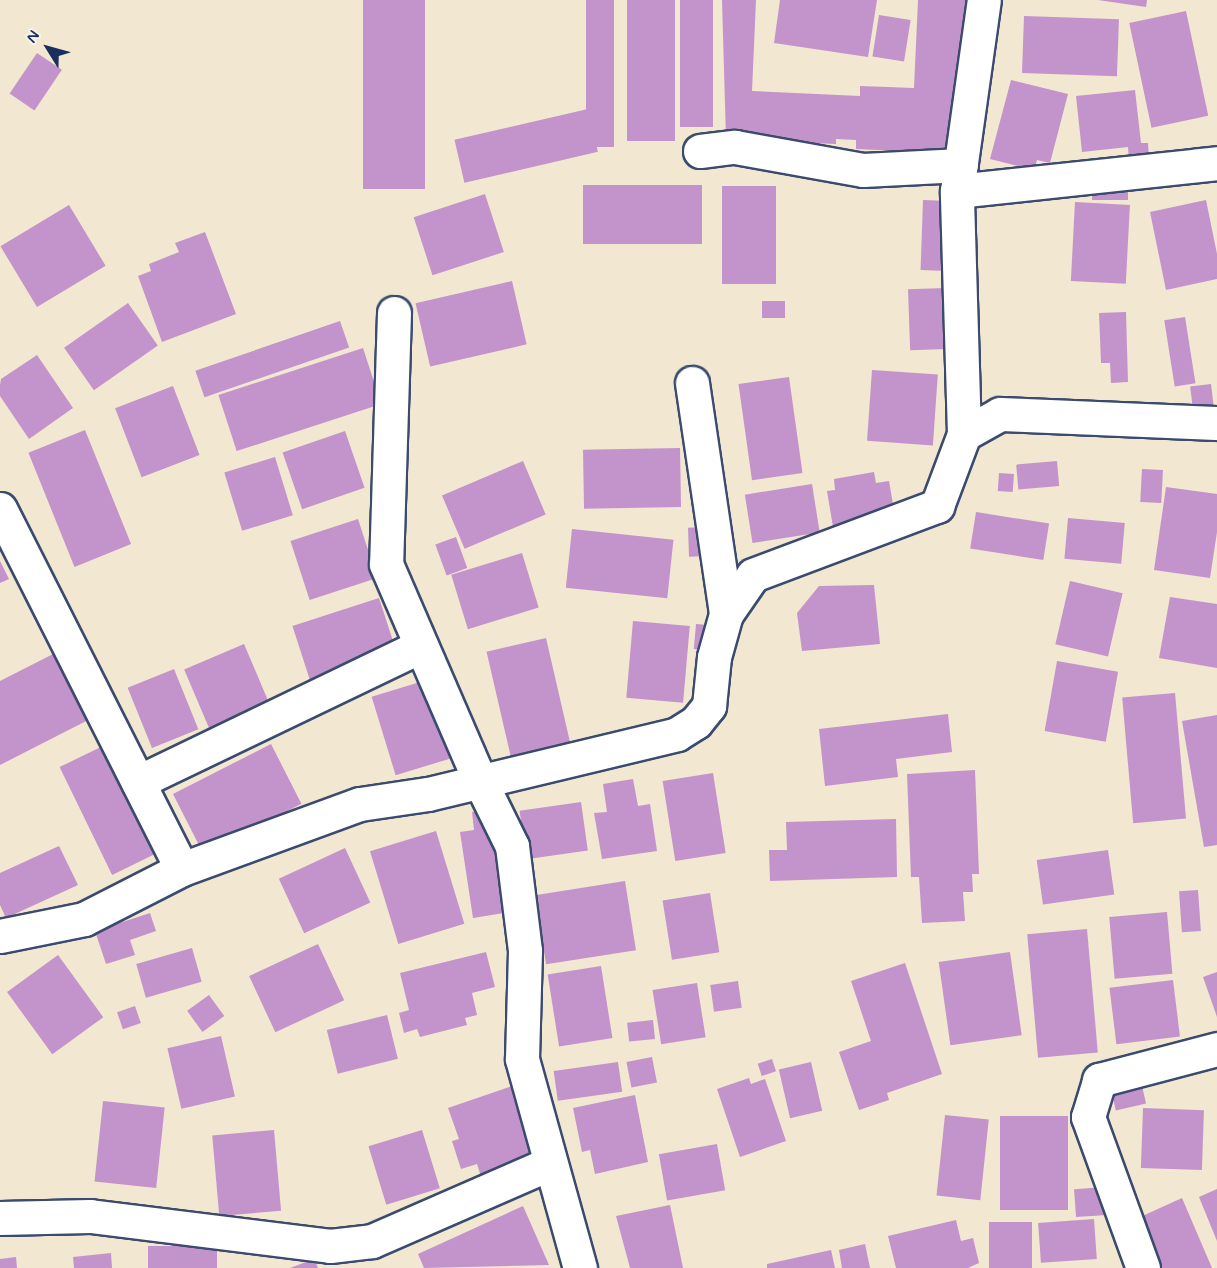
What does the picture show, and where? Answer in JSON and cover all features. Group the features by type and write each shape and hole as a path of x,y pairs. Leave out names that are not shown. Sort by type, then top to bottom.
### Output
{"street":[{"path":"0,936 84,919 182,869 360,804 428,794 478,779 668,736 696,722 709,706 714,657 726,614 753,575 937,506 964,434 959,178 984,0"},
{"path":"700,152 735,147 863,170 959,178 1217,163"},
{"path":"394,313 386,564 478,779 512,846 525,951 522,1059 548,1164 580,1268"},
{"path":"692,383 726,614"},
{"path":"964,434 1000,414 1217,423"},
{"path":"0,509 182,869"},
{"path":"138,782 421,646"},
{"path":"1143,1268 1088,1116 1099,1080 1217,1048"},
{"path":"0,1218 90,1216 341,1245 372,1241 548,1164"}],"building":[{"path":"363,0 425,0 425,189 363,189"},
{"path":"586,0 614,0 614,147 586,147"},
{"path":"627,0 675,0 675,141 627,141"},
{"path":"680,0 713,0 713,127 680,127"},
{"path":"722,0 756,0 752,91 860,96 860,86 914,88 918,0 975,0 966,154 856,149 856,140 836,139 836,144 726,139"},
{"path":"780,0 877,0 868,57 774,43"},
{"path":"1098,0 1147,0 1146,7"},
{"path":"1186,11 1208,116 1152,128 1129,23"},
{"path":"879,15 911,20 904,61 872,56"},
{"path":"1024,16 1119,19 1117,76 1022,73"},
{"path":"37,53 62,70 34,110 10,94"},
{"path":"1011,80 1068,94 1050,163 1037,160 1034,170 990,159"},
{"path":"1135,90 1141,143 1148,143 1149,159 1129,161 1128,147 1082,152 1076,96"},
{"path":"588,109 598,152 464,183 455,140"},
{"path":"583,185 702,185 702,244 583,244"},
{"path":"1092,185 1128,185 1128,200 1092,200"},
{"path":"722,186 776,186 776,284 722,284"},
{"path":"485,194 504,252 433,275 414,217"},
{"path":"923,200 950,201 948,271 921,270"},
{"path":"1206,200 1217,254 1217,279 1166,290 1150,212"},
{"path":"1075,202 1130,205 1126,284 1071,281"},
{"path":"69,205 106,266 37,307 0,246"},
{"path":"205,232 236,314 162,342 138,276 151,271 149,264 179,252 175,243"},
{"path":"512,281 527,344 430,367 416,303"},
{"path":"945,288 947,349 910,350 908,289"},
{"path":"762,301 785,301 785,318 762,318"},
{"path":"128,303 158,346 94,390 64,348"},
{"path":"1126,312 1128,382 1111,383 1110,363 1101,363 1099,313"},
{"path":"1185,317 1195,383 1175,386 1164,320"},
{"path":"340,321 349,347 204,397 195,371"},
{"path":"363,348 381,404 237,451 218,395"},
{"path":"37,355 73,408 29,439 0,396 0,385 1,379"},
{"path":"872,370 938,375 933,445 867,441"},
{"path":"789,377 802,473 752,480 738,384"},
{"path":"1211,384 1214,409 1193,411 1190,387"},
{"path":"173,386 200,455 142,477 115,408"},
{"path":"85,430 131,544 75,567 28,453"},
{"path":"345,431 365,488 302,509 283,452"},
{"path":"680,448 681,507 584,509 583,450"},
{"path":"275,457 293,515 242,531 224,472"},
{"path":"523,461 546,514 465,549 442,495"},
{"path":"1057,461 1059,486 1018,489 1016,465"},
{"path":"1142,469 1163,470 1161,503 1140,502"},
{"path":"874,472 876,483 889,481 895,516 833,527 827,491 835,490 834,479"},
{"path":"999,473 1014,474 1013,492 998,491"},
{"path":"812,484 820,532 753,543 745,495"},
{"path":"1166,487 1217,494 1217,532 1210,578 1154,570"},
{"path":"976,512 1049,524 1043,560 970,549"},
{"path":"1068,518 1125,523 1121,564 1064,559"},
{"path":"358,519 377,578 310,600 290,541"},
{"path":"708,527 709,556 689,557 688,528"},
{"path":"572,529 673,540 667,598 566,588"},
{"path":"456,537 467,568 447,576 435,545"},
{"path":"522,553 539,608 468,629 451,575"},
{"path":"0,561 9,579 0,583"},
{"path":"1070,581 1123,593 1108,656 1055,644"},
{"path":"874,585 880,644 802,651 797,613 819,586"},
{"path":"1170,597 1217,604 1217,668 1159,658"},
{"path":"379,598 396,651 310,679 292,626"},
{"path":"633,621 690,626 683,703 626,698"},
{"path":"696,624 717,626 715,651 694,649"},
{"path":"546,638 571,745 511,759 487,652"},
{"path":"244,644 269,704 210,729 184,669"},
{"path":"63,649 96,716 0,765 0,681"},
{"path":"1057,661 1118,672 1106,742 1045,731"},
{"path":"174,669 198,729 152,748 128,688"},
{"path":"430,679 454,757 396,775 372,697"},
{"path":"1175,693 1186,819 1133,823 1122,698"},
{"path":"948,714 952,752 896,759 898,777 825,786 819,729"},
{"path":"1217,715 1217,845 1204,847 1182,721"},
{"path":"109,743 162,851 112,875 60,767"},
{"path":"271,744 301,804 203,854 173,794"},
{"path":"975,770 979,874 972,874 973,892 963,892 965,921 922,923 919,877 911,877 907,774"},
{"path":"713,773 726,853 675,861 663,781"},
{"path":"633,779 638,806 650,804 657,851 602,859 594,813 607,812 603,784"},
{"path":"581,802 588,851 526,859 520,811"},
{"path":"488,809 504,913 473,918 460,832 474,830 472,812"},
{"path":"896,819 897,877 770,881 769,850 787,850 786,822"},
{"path":"436,831 464,924 398,944 370,851"},
{"path":"59,846 78,885 6,918 0,905 0,873"},
{"path":"345,848 370,902 304,933 279,879"},
{"path":"1108,850 1114,895 1043,905 1037,860"},
{"path":"625,881 636,950 546,964 535,895"},
{"path":"1198,890 1201,931 1182,932 1179,891"},
{"path":"710,893 719,952 672,960 663,901"},
{"path":"1167,912 1172,974 1115,979 1109,917"},
{"path":"150,913 156,931 130,940 135,955 106,964 95,931"},
{"path":"1087,929 1098,1053 1038,1058 1027,934"},
{"path":"318,944 344,1000 275,1032 249,976"},
{"path":"192,948 202,982 146,998 136,964"},
{"path":"486,952 495,987 472,993 477,1015 465,1018 467,1025 420,1037 417,1029 404,1033 399,1013 409,1010 400,973"},
{"path":"1010,952 1022,1035 950,1045 939,962"},
{"path":"58,955 103,1017 52,1054 7,992"},
{"path":"905,963 942,1074 887,1093 889,1100 859,1110 839,1052 871,1041 851,981"},
{"path":"601,966 612,1038 559,1047 548,974"},
{"path":"1217,972 1217,1017 1203,977"},
{"path":"1173,980 1180,1037 1116,1044 1109,988"},
{"path":"738,981 742,1008 714,1012 710,985"},
{"path":"697,983 706,1037 661,1044 653,990"},
{"path":"209,995 224,1016 202,1032 187,1011"},
{"path":"135,1006 141,1023 123,1029 117,1012"},
{"path":"387,1015 398,1059 338,1074 327,1030"},
{"path":"653,1020 655,1039 629,1042 627,1023"},
{"path":"221,1036 235,1096 181,1109 167,1048"},
{"path":"652,1057 657,1083 631,1087 626,1062"},
{"path":"772,1059 776,1071 762,1076 758,1064"},
{"path":"618,1062 622,1092 558,1101 554,1071"},
{"path":"811,1062 822,1111 790,1118 779,1069"},
{"path":"749,1078 751,1084 765,1079 786,1141 740,1157 717,1089"},
{"path":"512,1086 537,1161 482,1180 477,1164 461,1169 452,1141 459,1139 448,1108"},
{"path":"1142,1086 1146,1104 1116,1111 1112,1093"},
{"path":"635,1095 648,1162 595,1174 590,1150 582,1152 573,1108"},
{"path":"103,1101 165,1107 156,1188 95,1182"},
{"path":"1143,1108 1204,1110 1202,1170 1141,1168"},
{"path":"945,1115 989,1120 980,1200 937,1196"},
{"path":"1000,1116 1068,1116 1068,1210 1000,1210"},
{"path":"274,1130 281,1211 219,1216 212,1135"},
{"path":"422,1130 440,1188 386,1205 368,1146"},
{"path":"717,1144 725,1190 667,1201 659,1154"},
{"path":"1105,1187 1107,1215 1076,1217 1074,1189"},
{"path":"1217,1189 1217,1241 1199,1197"},
{"path":"1182,1198 1212,1268 1147,1268 1127,1223"},
{"path":"670,1205 683,1268 630,1268 616,1216"},
{"path":"523,1206 549,1265 424,1268 418,1254"},
{"path":"1094,1219 1097,1259 1041,1263 1038,1223"},
{"path":"956,1220 961,1241 973,1238 979,1263 968,1268 896,1268 888,1236"},
{"path":"989,1222 1032,1222 1032,1268 989,1268"},
{"path":"865,1244 870,1268 842,1268 839,1250"},
{"path":"148,1246 217,1246 217,1268 148,1268"},
{"path":"831,1250 835,1268 767,1268 767,1264"},
{"path":"111,1253 112,1268 74,1268 73,1257"},
{"path":"16,1257 17,1268 0,1268 0,1259"},
{"path":"314,1259 318,1268 290,1268"}]}
